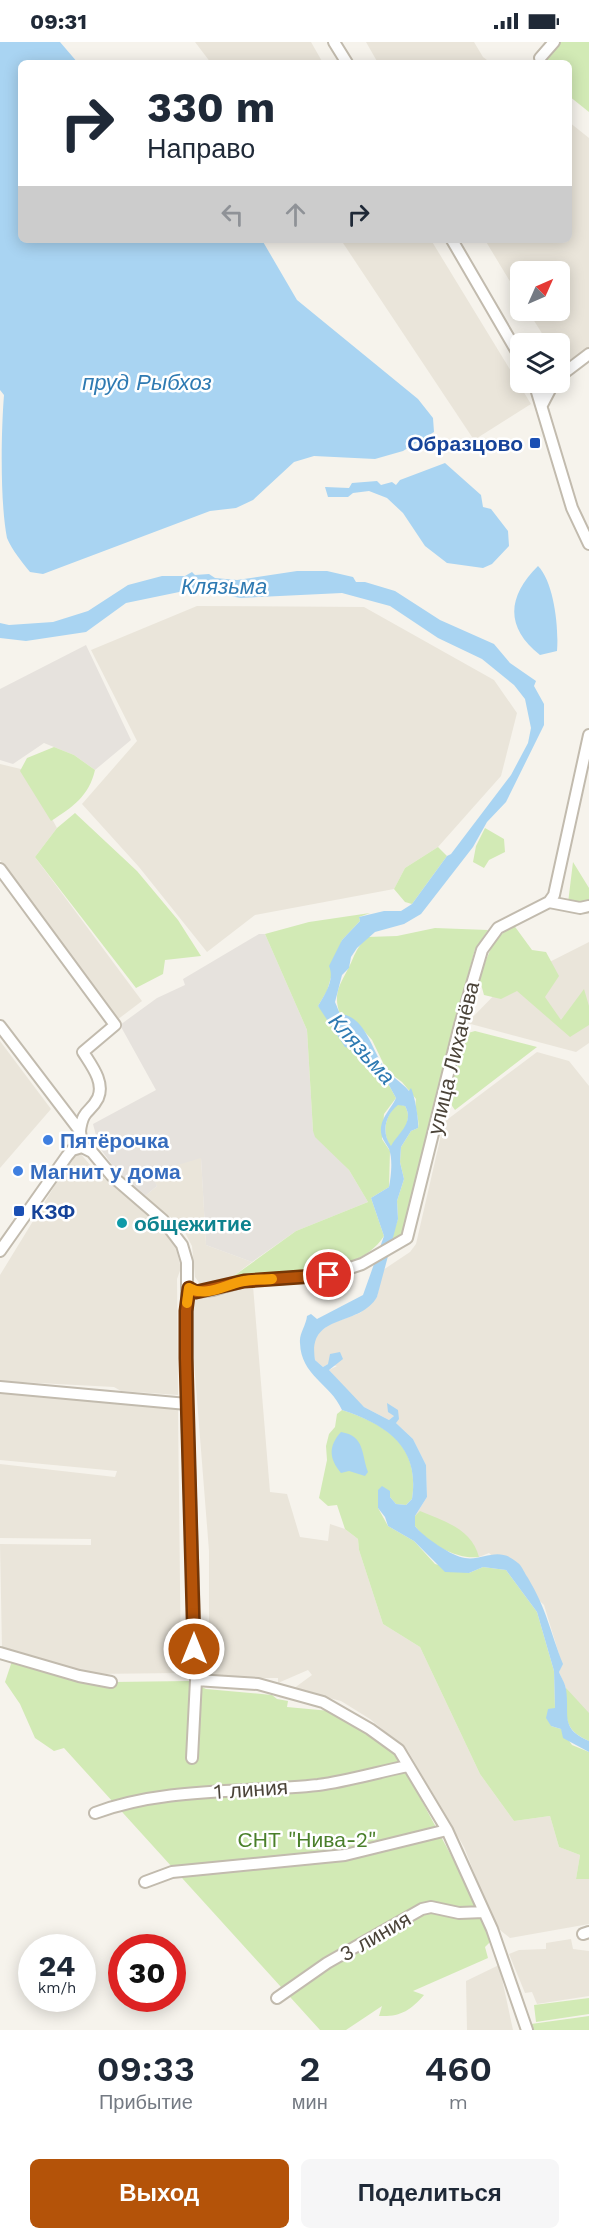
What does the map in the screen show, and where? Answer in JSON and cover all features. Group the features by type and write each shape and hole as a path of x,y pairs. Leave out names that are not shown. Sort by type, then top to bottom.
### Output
{"street":[{"path":"334,42 345,60"},
{"path":"540,58 554,42"},
{"path":"454,243 510,340"},
{"path":"570,368 589,354"},
{"path":"538,393 572,508 589,544"},
{"path":"542,405 548,393"},
{"path":"589,735 557,885 549,902 580,908 589,906"},
{"path":"0,869 115,1025 83,1052 96,1072 99,1084 98,1097 82,1114 80,1131 82,1147"},
{"name":"улица Лихачёва","path":"189,1288 196,1292 244,1281 329,1275 362,1264 399,1245 407,1238 413,1222 460,1025 482,950 498,928 549,902"},
{"path":"0,1026 80,1131"},
{"path":"0,1251 67,1156 72,1150 82,1147 92,1152 112,1176 163,1220 182,1245 188,1262 189,1288 186,1311 187,1404 196,1680 192,1758"},
{"path":"0,1230 7,1241"},
{"path":"0,1387 187,1404"},
{"path":"0,1653 79,1676 111,1682"},
{"path":"196,1680 258,1684 323,1702 370,1729 399,1750 447,1830 501,1951 527,2030"},
{"name":"1 линия","path":"95,1813 119,1804 192,1794 320,1785 408,1766"},
{"path":"145,1882 172,1872 345,1855 447,1830"},
{"name":"3 линия","path":"277,1998 327,1963 422,1909 431,1907 459,1913 484,1912"}],"shaded area":[{"path":"195,42 311,42 321,60 209,60"},
{"path":"366,42 474,42 487,60 376,60"},
{"path":"572,124 589,138 589,348 570,360 570,333 542,333 534,321 570,321 570,261 510,261 510,281 487,243 572,243"},
{"path":"343,243 433,243 510,370 510,393 524,393 531,404 474,440"},
{"path":"197,606 364,607 494,680 517,713 501,776 438,847 405,868 394,889 255,915 207,952 139,867 82,804 137,741 91,650"},
{"path":"86,645 131,740 95,770 74,755 44,743 13,764 0,760 0,689"},
{"path":"0,764 25,770 57,828 35,857 142,1001 117,1020 0,860"},
{"path":"259,934 265,934 307,1030 313,1131 349,1170 368,1202 296,1231 252,1262 206,1245 201,1158 151,1173 157,1186 144,1197 124,1181 99,1147 93,1124 156,1090 120,1025 157,998 185,985 183,979"},
{"path":"589,942 589,1043 576,1052 467,1023 504,985"},
{"path":"0,1041 51,1109 0,1168"},
{"path":"537,1052 569,1061 589,1086 589,1741 559,1672 562,1664 544,1605 489,1553 479,1557 415,1516 427,1497 426,1465 413,1439 396,1423 394,1416 389,1420 364,1407 353,1397 329,1370 337,1366 328,1364 323,1367 315,1360 312,1347 318,1333 330,1324 360,1313 377,1297 383,1270 410,1252 416,1244 444,1122"},
{"path":"80,1153 96,1172 159,1224 175,1245 181,1268 177,1279 178,1395 121,1391 114,1387 0,1381 0,1275 71,1159"},
{"path":"201,1157 206,1245 252,1262 231,1278 200,1284 195,1277 192,1246 181,1225 144,1197 157,1186 150,1173"},
{"path":"253,1286 270,1492 287,1494 300,1537 328,1541 330,1524 345,1529 358,1539 359,1550 383,1624 420,1647 480,1774 514,1821 550,1816 559,1847 580,1855 576,1879 589,1879 589,1924 510,1938 495,1926 464,1847 408,1751 370,1719 341,1701 293,1689 312,1675 308,1670 278,1683 278,1678 209,1678 209,1551 190,1311 192,1296 227,1294 227,1289"},
{"path":"0,1391 178,1407 181,1673 91,1674 2,1649 0,1544 91,1545 91,1539 0,1538 0,1464 115,1477 117,1471 0,1460"},
{"path":"571,1939 573,1949 589,1951 589,1996 537,2004 532,1992 525,1993 509,1954 519,1950 546,1949 546,1943"},
{"path":"499,1965 513,2030 467,2030 466,1981"}],"green space":[{"path":"555,42 589,42 589,112 572,98 572,60 540,60"},
{"path":"54,747 74,755 95,770 89,787 79,800 51,821 20,771 27,758"},
{"path":"75,813 137,871 178,920 201,956 165,960 163,974 136,988 35,857 57,828"},
{"path":"485,828 504,839 505,852 489,860 484,868 473,862 476,846"},
{"path":"438,847 447,856 412,904 405,902 394,889 405,868"},
{"path":"573,862 589,888 589,905 568,903"},
{"path":"370,913 359,917 360,921 342,940 327,991 318,1006 360,1051 365,1067 385,1078 396,1098 384,1114 382,1139 390,1151 389,1187 371,1198 384,1236 372,1249 357,1259 339,1266 299,1273 243,1274 231,1278 296,1231 368,1202 349,1170 315,1137 307,1030 265,934 309,922"},
{"path":"513,924 532,950 546,952 559,976 545,997 561,1020 584,989 589,1006 589,1025 570,1037 517,991 501,999 484,995 479,977 494,941"},
{"path":"435,928 488,930 475,949 469,971 407,1227 399,1237 390,1242 398,1219 397,1201 404,1179 400,1162 401,1147 411,1131 418,1128 416,1099 402,1082 387,1071 372,1040 357,1023 340,1014 337,996 355,953 367,937 397,936"},
{"path":"475,1031 537,1047 455,1110 447,1099 468,1033"},
{"path":"398,1104 405,1106 408,1117 402,1133 391,1147 385,1130 390,1113"},
{"path":"342,1410 359,1416 386,1431 397,1440 411,1465 412,1499 406,1505 396,1504 390,1497 378,1508 388,1526 414,1541 435,1564 469,1573 483,1567 506,1570 537,1612 554,1671 555,1709 548,1709 551,1726 561,1729 572,1745 589,1752 589,1879 576,1879 580,1855 559,1847 550,1816 514,1821 480,1774 420,1647 383,1624 359,1550 358,1539 345,1529 337,1505 328,1506 319,1498 327,1460 326,1446 329,1434 335,1427 337,1414"},
{"path":"420,1511 464,1533 475,1547 479,1557 462,1556 435,1545 415,1526 415,1516"},
{"name":"СНТ \"Нива-2\"","path":"12,1661 113,1682 189,1681 206,1689 272,1695 277,1699 288,1701 287,1707 330,1711 395,1751 474,1898 490,1942 485,1947 488,1958 413,1991 424,1995 404,2012 379,2016 382,2006 346,2030 320,2030 64,1748 54,1751 35,1738 20,1704 5,1682"},
{"path":"566,1688 589,1713 589,1741 574,1732 567,1720"},
{"path":"589,1998 589,2014 536,2022 534,2005"},
{"path":"589,2016 589,2030 532,2030 531,2024"}],"water":[{"name":"пруд Рыбхоз","path":"0,42 60,42 75,60 18,60 18,243 264,243 297,300 418,399 433,418 434,432 403,451 375,459 314,456 294,462 253,500 236,508 210,511 43,574 30,572 7,538 2,487 4,395 0,390"},
{"path":"445,463 481,495 483,507 491,509 508,531 509,546 492,564 483,568 447,563 425,546 403,513 387,498 369,491 353,493 348,497 328,497 325,487 349,488 352,483 377,481 381,485 392,482 396,485 400,480"},
{"path":"538,566 552,594 557,641 557,651 540,655 521,634 514,612 520,589"},
{"name":"Клязьма","path":"297,571 327,571 353,577 356,582 365,582 395,591 440,620 494,644 510,663 536,681 534,686 544,704 544,725 506,802 487,822 473,847 421,914 404,924 375,932 357,948 351,957 349,968 342,975 335,1002 340,1014 356,1021 387,1071 409,1091 411,1088 418,1128 411,1131 401,1147 400,1162 404,1179 397,1201 398,1219 377,1297 369,1307 326,1327 319,1334 315,1345 315,1360 323,1367 328,1364 330,1354 340,1352 343,1359 329,1370 364,1407 389,1420 394,1416 388,1412 387,1403 398,1410 399,1419 396,1423 413,1439 426,1465 427,1497 415,1516 415,1526 424,1535 460,1557 504,1555 521,1566 540,1600 563,1664 559,1672 566,1689 570,1726 573,1731 589,1741 589,1752 563,1738 561,1729 551,1726 546,1718 548,1709 555,1708 554,1671 537,1612 506,1570 483,1567 469,1573 445,1572 414,1541 388,1526 378,1508 378,1490 382,1486 390,1491 390,1497 396,1504 406,1505 412,1499 411,1465 405,1452 386,1431 342,1410 331,1393 305,1364 300,1343 307,1316 311,1314 317,1319 363,1295 384,1236 371,1198 389,1187 391,1173 390,1153 382,1137 381,1127 383,1119 396,1098 385,1078 368,1068 360,1051 345,1047 318,1006 330,982 329,966 342,940 360,921 359,917 384,911 401,911 412,904 511,775 528,743 531,728 525,699 514,685 482,659 438,638 390,606 342,593 240,598 207,591 184,591 126,603 86,632 26,641 0,638 0,623 9,625 53,622 88,611 128,585 162,576 185,576 192,572 195,575 209,574 215,578 237,580","holes":["398,1105 405,1106 408,1112 407,1123 391,1146 385,1130 387,1119"]},
{"path":"341,1432 354,1437 361,1446 368,1472 365,1476 349,1471 341,1473 334,1463 332,1447"}],"slow traffic":[{"path":"187,1303 189,1288 196,1292 213,1290 244,1281 272,1279"}],"place":[{"name":"Образцово","path":"535,443"},
{"name":"Пятёрочка","path":"48,1140"},
{"name":"Магнит у дома","path":"18,1171"},
{"name":"КЗФ","path":"19,1211"},
{"name":"общежитие","path":"122,1223"}],"route":[{"path":"194,1649 186,1358 186,1311 189,1288 196,1292 213,1290 244,1281 329,1275"}]}
